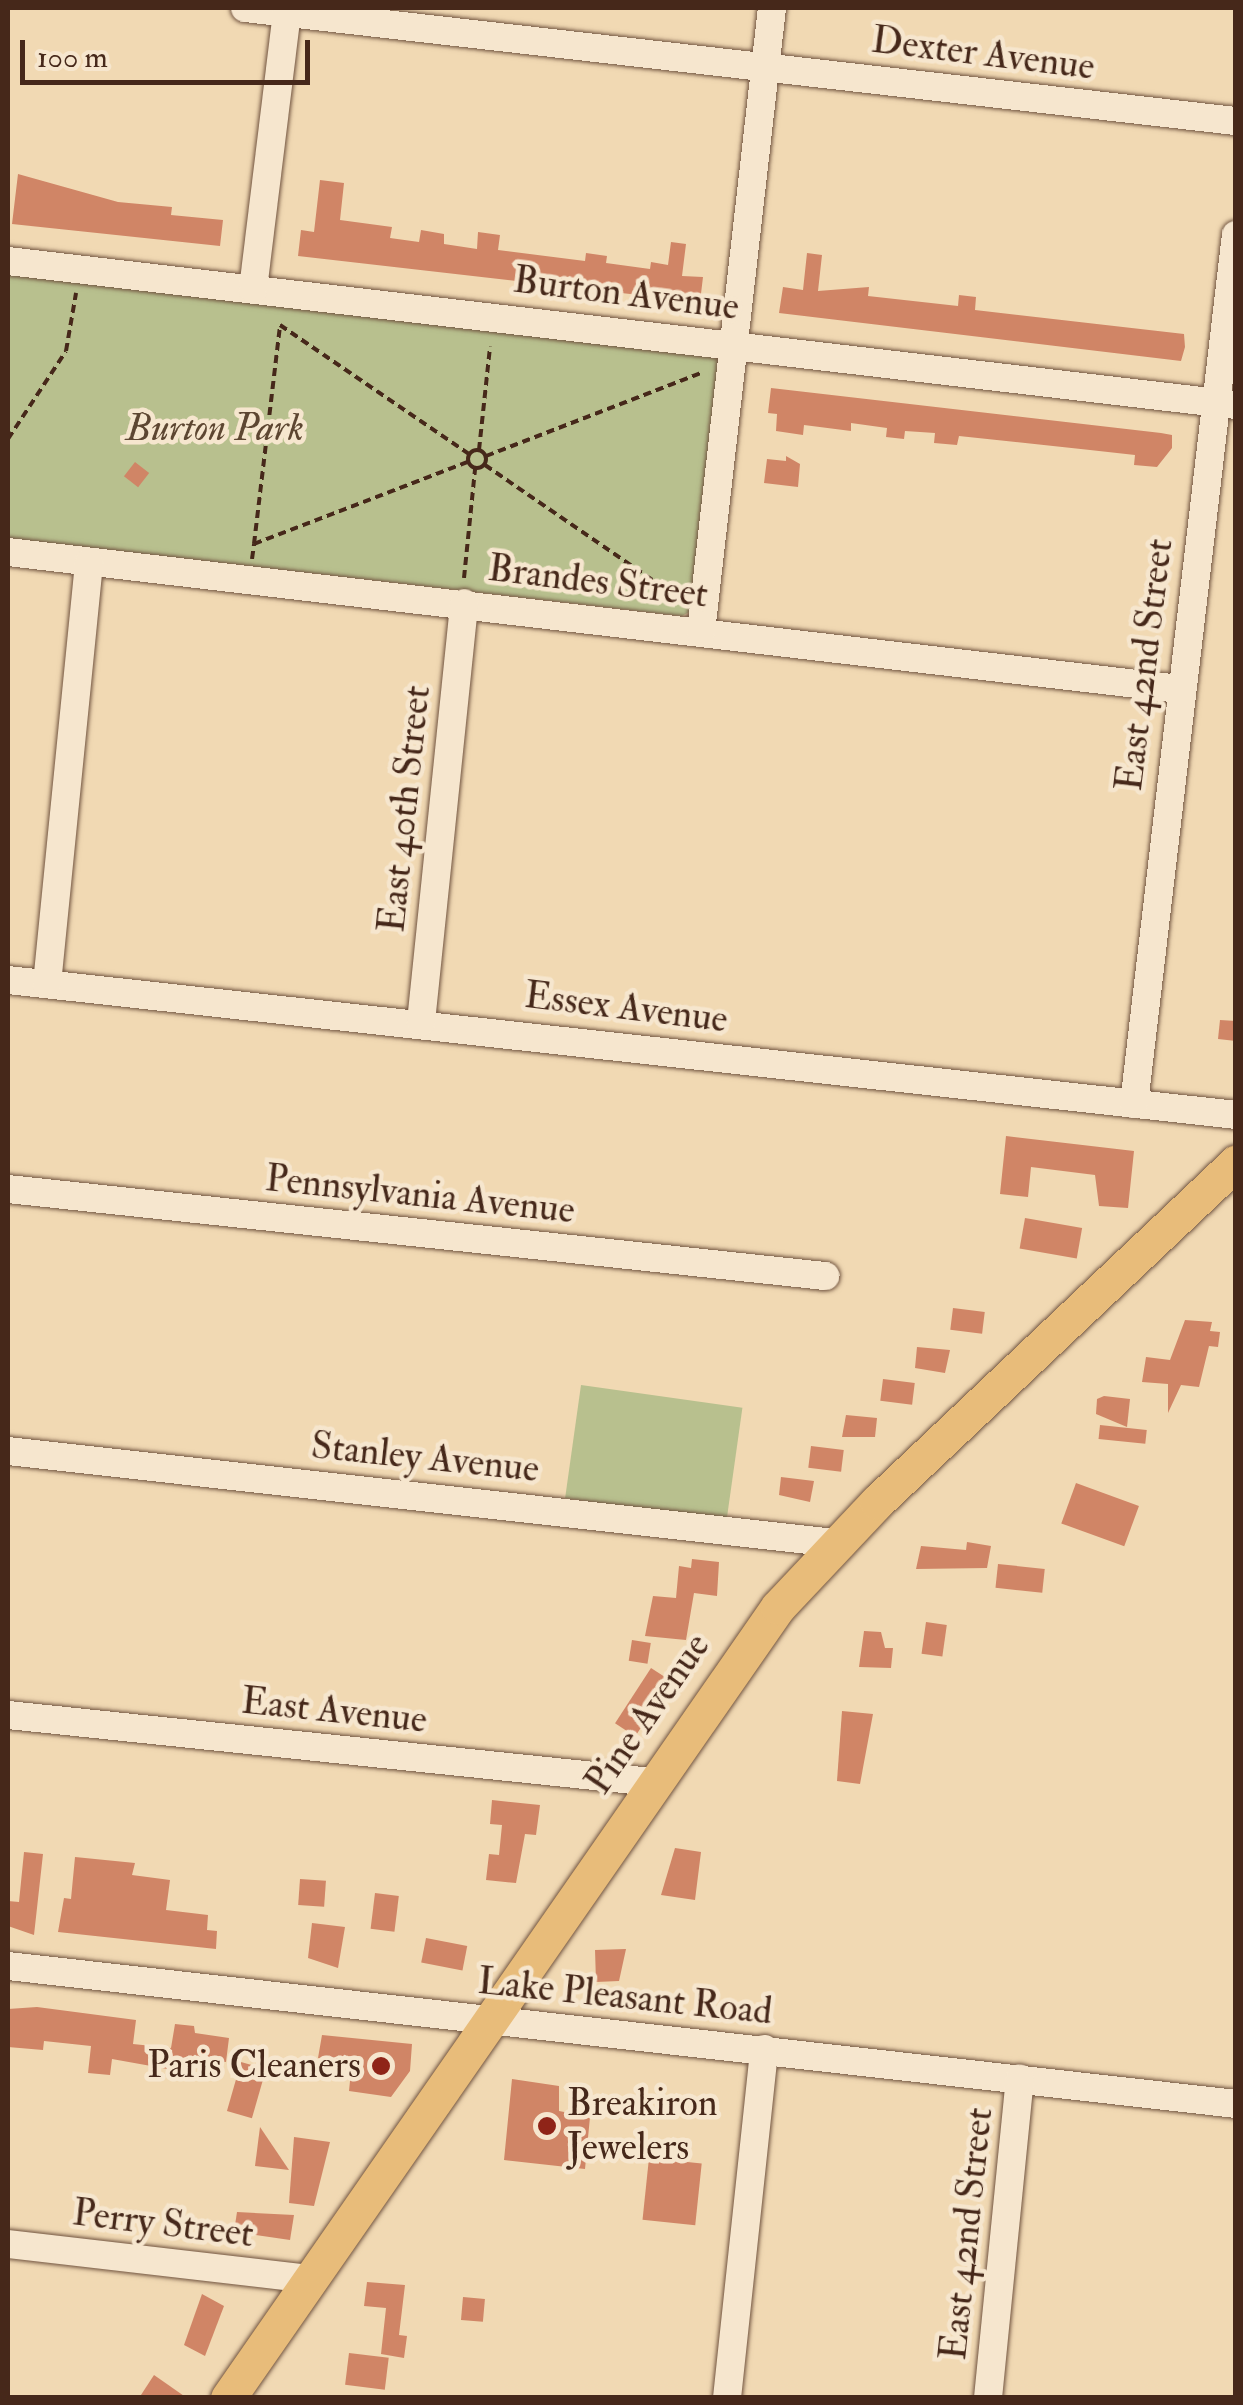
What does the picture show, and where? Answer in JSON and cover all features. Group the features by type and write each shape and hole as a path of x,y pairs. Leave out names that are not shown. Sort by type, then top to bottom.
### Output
{"main road":[{"name":"Pine Avenue","path":"228,2398 754,1638 834,1543 1236,1163"}],"street":[{"name":"Dexter Avenue","path":"245,8 1236,121"},
{"path":"701,632 772,8"},
{"path":"253,289 287,12"},
{"name":"East 42nd Street","path":"1134,1104 1180,688 1225,404 1236,236"},
{"name":"Burton Avenue","path":"8,261 1225,404"},
{"name":"Brandes Street","path":"8,552 1180,688"},
{"path":"48,984 89,562"},
{"name":"East 40th Street","path":"421,1022 464,604"},
{"name":"Essex Avenue","path":"8,980 421,1022 1236,1115"},
{"name":"Pennsylvania Avenue","path":"8,1188 826,1276"},
{"name":"Stanley Avenue","path":"8,1452 834,1543"},
{"name":"East Avenue","path":"8,1715 652,1782"},
{"name":"Lake Pleasant Road","path":"8,1966 1236,2104"},
{"path":"727,2398 764,2049"},
{"name":"East 42nd Street","path":"988,2398 1020,2078"},
{"name":"Perry Street","path":"8,2244 310,2279"}],"path":[{"path":"8,439 66,350 76,286"},
{"path":"468,462 254,545 280,324 469,454"},
{"path":"479,450 490,347"},
{"path":"486,456 701,373"},
{"path":"469,454 479,450"},
{"path":"479,450 486,456"},
{"path":"468,462 469,454"},
{"path":"485,465 486,456"},
{"path":"468,462 475,468"},
{"path":"475,468 485,465"},
{"path":"485,465 674,595"},
{"path":"465,570 475,468"}],"green space":[{"name":"Burton Park","path":"8,272 717,357 721,364 691,611 682,616 8,538"},
{"path":"581,1385 742,1408 727,1521 565,1498"}],"building":[{"path":"18,174 118,202 172,207 171,215 223,220 220,246 12,224"},
{"path":"320,180 344,183 340,220 392,227 390,238 419,242 421,230 444,234 444,244 477,249 478,232 500,235 498,250 585,261 586,253 607,256 606,263 650,269 651,262 668,265 671,242 686,244 682,276 703,277 700,302 298,256 301,230 314,232"},
{"path":"807,253 822,255 818,291 869,287 868,296 958,306 959,295 976,297 975,310 1184,334 1185,347 1181,361 779,313 783,287 803,290"},
{"path":"771,388 1161,433 1172,435 1172,448 1157,467 1134,465 1135,455 1090,450 959,436 957,445 934,443 935,433 905,431 904,439 886,437 887,428 851,423 851,431 804,425 803,435 776,431 777,414 768,413"},
{"path":"786,456 800,464 798,487 764,483 767,459 786,461"},
{"path":"135,462 149,473 138,487 124,476"},
{"path":"1220,1020 1236,1021 1236,1041 1218,1039"},
{"path":"1006,1136 1134,1151 1128,1208 1099,1206 1095,1175 1031,1167 1028,1197 1000,1194"},
{"path":"1025,1218 1082,1228 1077,1259 1020,1249"},
{"path":"953,1308 985,1312 982,1334 950,1330"},
{"path":"1185,1320 1212,1322 1210,1331 1220,1332 1218,1347 1209,1346 1199,1387 1181,1385 1168,1413 1168,1384 1142,1382 1146,1357 1170,1360"},
{"path":"917,1347 950,1350 945,1373 915,1368"},
{"path":"883,1379 915,1383 912,1405 880,1401"},
{"path":"1097,1399 1130,1399 1127,1427 1096,1414"},
{"path":"846,1415 877,1418 875,1437 842,1437"},
{"path":"1100,1425 1147,1430 1145,1444 1099,1439"},
{"path":"811,1446 844,1450 841,1472 808,1468"},
{"path":"781,1477 814,1481 810,1502 779,1495"},
{"path":"1076,1483 1139,1506 1124,1546 1061,1523"},
{"path":"967,1542 991,1546 987,1568 916,1569 921,1546 966,1550"},
{"path":"692,1559 719,1562 717,1596 694,1593 686,1640 645,1636 653,1596 676,1598 679,1566 691,1568"},
{"path":"998,1564 1045,1569 1042,1593 995,1588"},
{"path":"926,1622 947,1625 942,1657 922,1654"},
{"path":"864,1631 881,1632 885,1648 893,1648 891,1668 859,1667"},
{"path":"632,1640 651,1643 647,1664 629,1661"},
{"path":"651,1668 671,1681 635,1736 615,1723"},
{"path":"842,1711 873,1714 860,1784 837,1781"},
{"path":"492,1800 540,1805 536,1835 525,1834 516,1883 486,1880 489,1854 499,1855 502,1825 490,1824"},
{"path":"675,1848 701,1852 695,1900 661,1895"},
{"path":"24,1852 43,1854 34,1935 8,1926 8,1901 19,1902"},
{"path":"75,1857 135,1863 132,1875 170,1880 166,1910 208,1915 207,1930 217,1931 216,1949 58,1932 64,1898 71,1899"},
{"path":"300,1879 326,1881 324,1907 298,1905"},
{"path":"375,1893 399,1896 394,1932 371,1929"},
{"path":"312,1923 345,1927 338,1968 308,1958"},
{"path":"426,1938 467,1946 462,1971 421,1963"},
{"path":"626,1949 619,1981 596,1982 595,1950"},
{"path":"37,2007 136,2020 133,2044 171,2048 175,2024 194,2026 195,2033 229,2038 226,2062 192,2057 190,2073 112,2059 110,2075 88,2073 91,2046 44,2041 43,2050 8,2047 8,2009"},
{"name":"Paris Cleaners","path":"322,2035 412,2044 410,2071 391,2097 349,2091 352,2061 318,2058"},
{"path":"241,2062 266,2069 252,2118 227,2111"},
{"name":"Breakiron Jewelers","path":"512,2079 559,2086 559,2111 590,2117 585,2169 504,2160"},
{"path":"260,2127 289,2170 255,2166"},
{"path":"294,2137 330,2142 314,2206 289,2203"},
{"path":"649,2158 702,2164 695,2225 643,2220"},
{"path":"237,2212 294,2215 290,2240 234,2232"},
{"path":"367,2282 405,2285 399,2335 407,2336 404,2358 381,2354 386,2308 364,2306"},
{"path":"202,2294 224,2306 205,2356 184,2345"},
{"path":"463,2297 485,2299 483,2322 461,2320"},
{"path":"349,2353 389,2358 385,2390 345,2385"},
{"path":"154,2375 187,2398 139,2398"}],"place":[{"name":"Paris Cleaners","path":"381,2066"},
{"name":"Breakiron Jewelers","path":"547,2126"}]}
